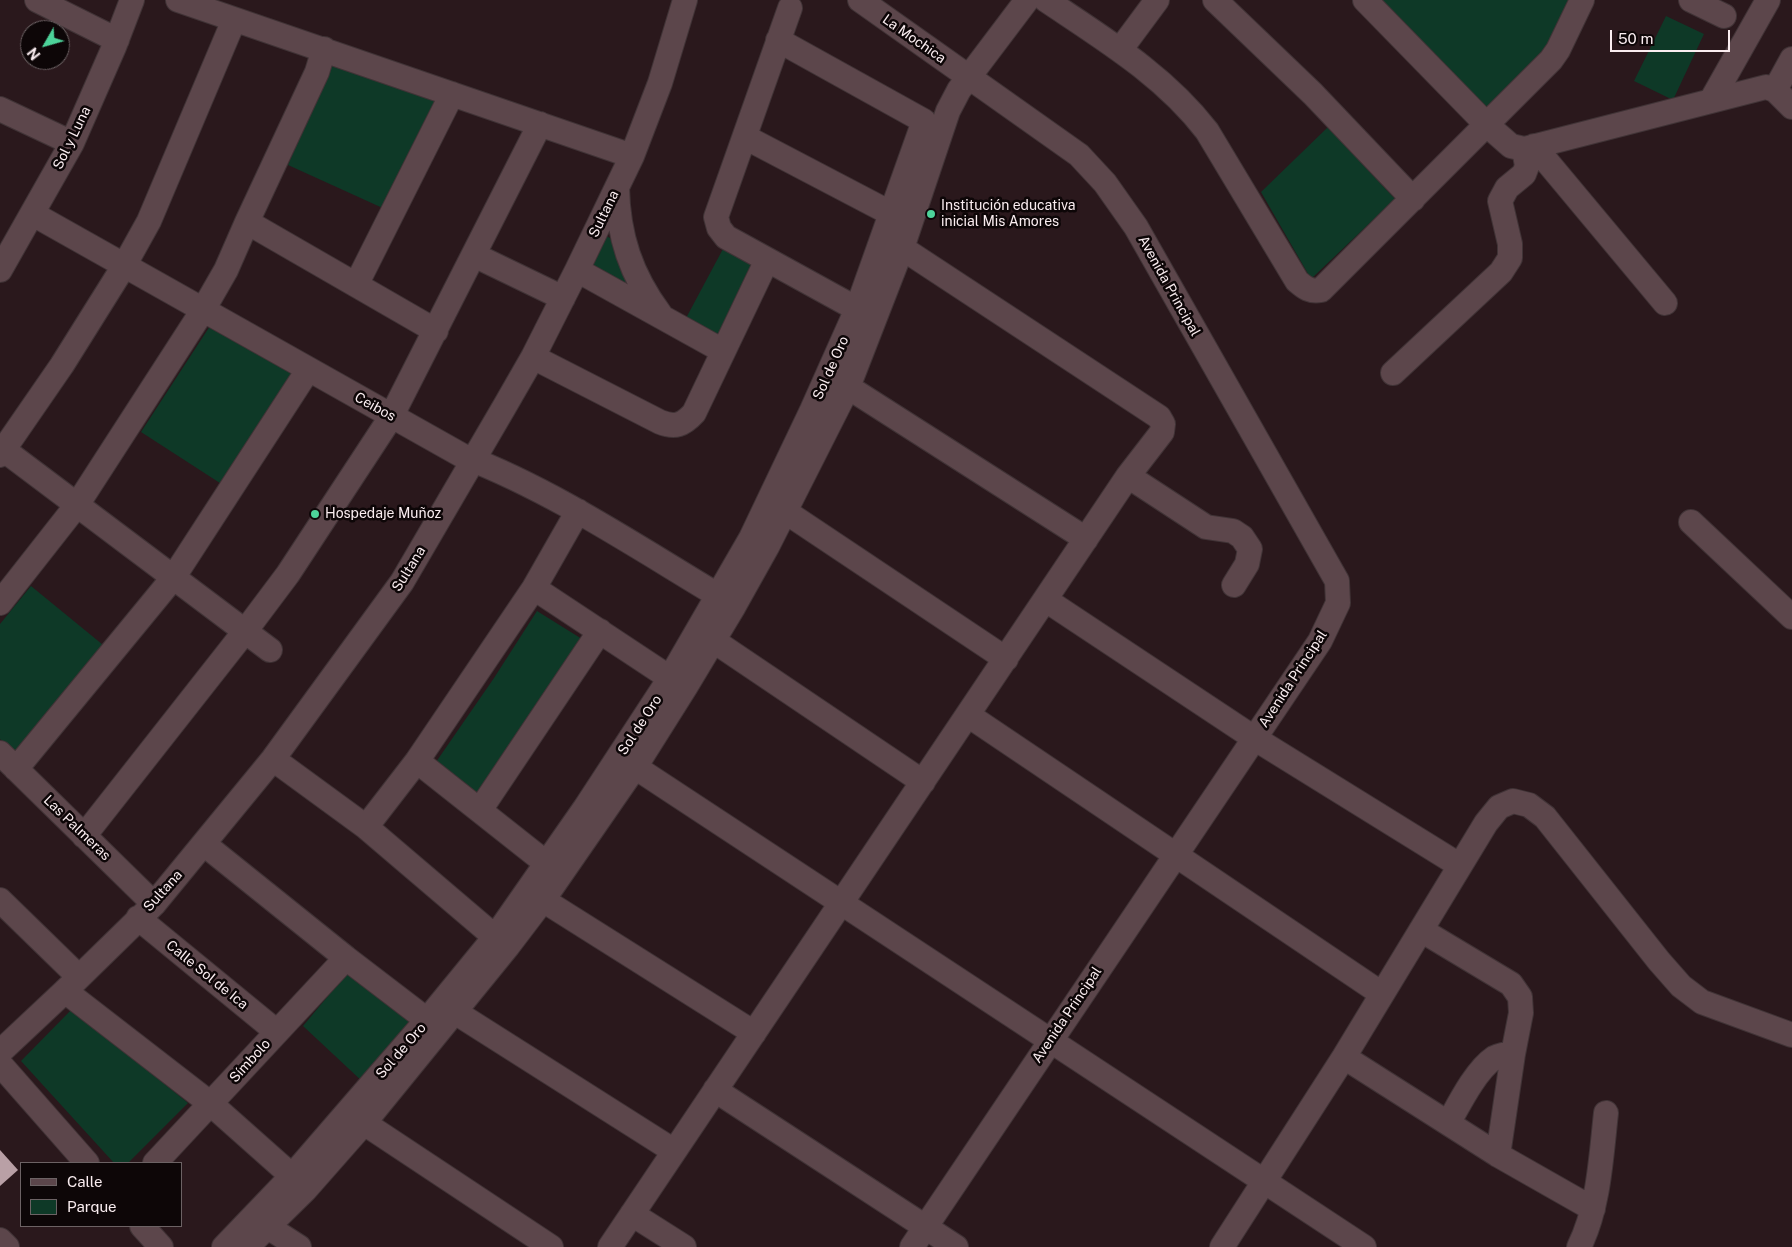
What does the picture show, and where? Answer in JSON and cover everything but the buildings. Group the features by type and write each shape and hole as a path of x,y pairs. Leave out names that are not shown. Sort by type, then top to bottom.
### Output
{"street":[{"path":"37,0 117,40"},
{"name":"Sol y Luna","path":"0,270 72,143 117,40 132,0"},
{"path":"178,0 632,156"},
{"name":"Sultana","path":"0,1052 146,911 204,844 273,759 397,589 533,357 577,270 632,156 660,83 685,0"},
{"name":"La Mochica","path":"860,0 969,77"},
{"path":"247,1247 305,1190 364,1123 455,1012 543,900 635,767 714,640 786,512 848,387 902,248 948,111 959,90 1027,0"},
{"path":"1046,0 1120,50 1157,78 1202,124 1297,281 1313,292 1320,290 1552,60 1582,0"},
{"path":"1120,50 1157,0"},
{"path":"1215,0 1313,94 1413,199"},
{"path":"1365,0 1487,125 1511,146 1529,148 1766,88 1775,90 1792,107"},
{"path":"1691,0 1724,16"},
{"path":"1711,101 1768,0"},
{"path":"790,8 745,137 718,206 716,217 719,228 726,237 857,310"},
{"path":"234,20 149,221 124,266 62,365 2,453 77,505 173,578 246,630 270,650"},
{"name":"Sol de Oro","path":"224,1247 292,1176 427,1020 495,937 585,808 670,678 751,538 812,410 857,310 924,121 778,40"},
{"path":"0,603 77,505 203,310 226,270 246,222 317,72 324,49"},
{"path":"1775,90 1792,59"},
{"name":"Avenida Principal","path":"912,1247 1320,641 1338,603 1337,581 1136,227 1105,183 1079,155 969,77"},
{"path":"356,285 452,94"},
{"path":"0,108 72,143"},
{"path":"84,836 288,574 391,417 540,124"},
{"path":"745,137 892,214"},
{"path":"1529,148 1665,303"},
{"path":"1393,373 1501,272 1510,258 1510,244 1500,201 1507,188 1524,174 1529,148"},
{"path":"617,186 617,209 629,258 644,293 662,318"},
{"name":"Ceibos","path":"33,214 391,417 578,512 718,596"},
{"path":"246,222 436,331"},
{"path":"610,1247 1128,476 1162,432 1163,424 1159,417 902,248"},
{"path":"474,255 563,298"},
{"path":"533,357 660,422 678,426 687,421 694,413 767,260"},
{"path":"577,270 723,351"},
{"path":"8,761 173,578 308,370"},
{"path":"848,387 1086,539"},
{"path":"1128,476 1206,527 1233,531 1242,537 1250,549 1247,564 1234,585"},
{"path":"366,827 417,761 534,588 578,512"},
{"path":"786,512 1006,659"},
{"path":"1691,522 1792,617"},
{"path":"534,588 670,678"},
{"path":"1046,600 1254,738 1459,865"},
{"path":"480,810 600,631"},
{"path":"714,640 923,782"},
{"path":"968,714 1382,994"},
{"path":"273,759 366,827 495,937"},
{"name":"Las Palmeras","path":"8,761 84,836 146,911"},
{"path":"417,761 546,863"},
{"path":"635,767 1364,1247"},
{"path":"1222,1247 1344,1057 1486,823 1499,807 1513,800 1529,805 1545,816 1659,961 1681,986 1702,1002 1792,1034"},
{"path":"204,844 346,958 427,1020"},
{"path":"543,900 754,1032"},
{"path":"1,904 72,984 292,1176"},
{"name":"Calle Sol de Ica","path":"146,911 277,1032"},
{"path":"1421,930 1511,984 1520,997 1521,1013 1498,1154"},
{"name":"Símbolo","path":"156,1162 346,958"},
{"path":"455,1012 674,1151"},
{"path":"1448,1122 1468,1089 1487,1065 1502,1055 1513,1054"},
{"path":"1344,1057 1498,1154 1593,1209"},
{"path":"4,1069 86,1162"},
{"path":"715,1090 956,1247"},
{"path":"1579,1247 1584,1238 1593,1209 1606,1113"},
{"path":"364,1123 551,1247"},
{"path":"632,1214 684,1247"},
{"path":"143,1227 161,1247"},
{"path":"268,1227 299,1247"},
{"path":"0,1240 7,1247"}],"green space":[{"path":"1376,0 1569,0 1546,51 1488,107 1482,107"},
{"path":"1666,16 1704,34 1673,100 1634,81"},
{"path":"330,63 440,102 387,210 288,165"},
{"path":"1328,127 1395,199 1311,279 1261,192"},
{"path":"606,236 610,238 628,281 626,285 590,267"},
{"path":"724,247 755,265 722,340 685,320"},
{"path":"210,326 297,374 223,485 141,432"},
{"path":"31,586 108,649 19,758 0,739 0,624"},
{"path":"537,611 590,644 486,801 436,762 494,678"},
{"path":"348,972 415,1022 364,1083 303,1026"},
{"path":"72,1009 188,1103 129,1162 113,1162 21,1061"}],"place":[{"name":"Institución educativa inicial Mis Amores","path":"931,214"},
{"name":"Hospedaje Muñoz","path":"315,514"}]}
